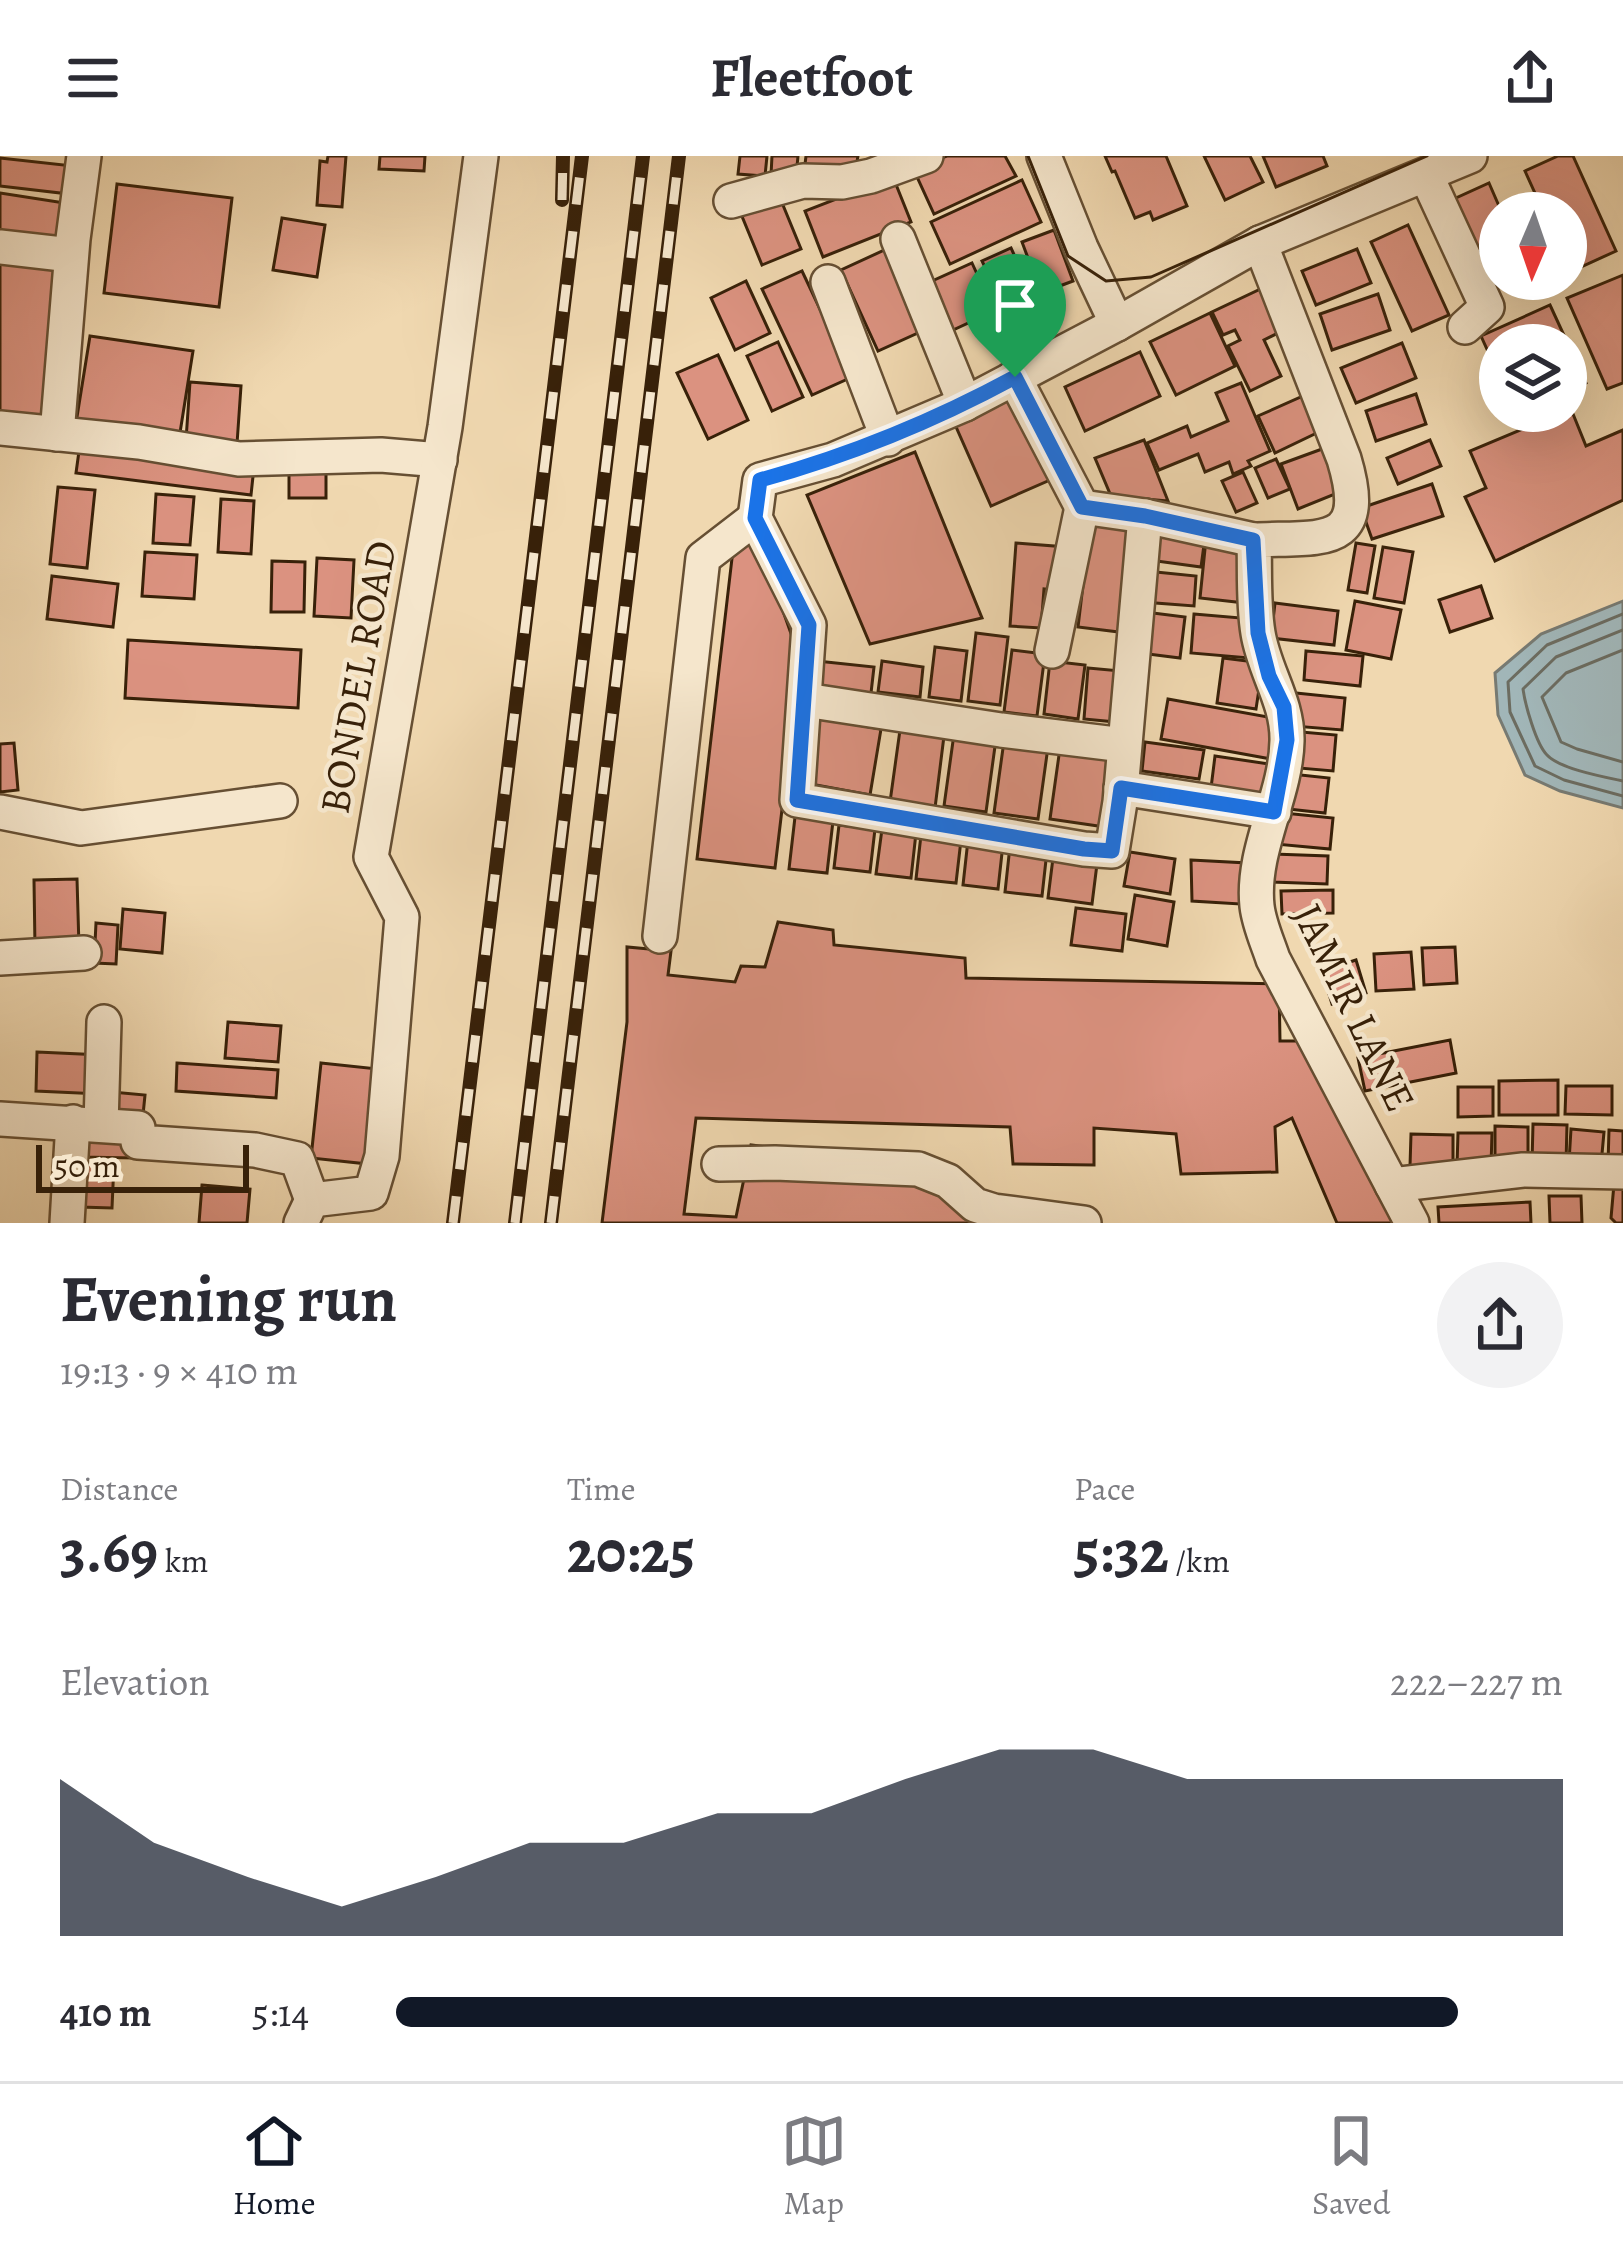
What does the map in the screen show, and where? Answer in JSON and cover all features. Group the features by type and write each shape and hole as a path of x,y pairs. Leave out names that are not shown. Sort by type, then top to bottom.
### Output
{"street":[{"path":"57,434 84,156"},
{"name":"BONDEL ROAD","path":"306,1212 371,1193 382,1156 402,916 371,857 440,460 481,156"},
{"path":"731,201 803,181 842,182 871,176 926,156"},
{"path":"1044,156 1117,324"},
{"path":"1145,516 1112,851 797,800 809,625 755,518 760,480 833,460 965,404 1259,243 1470,156"},
{"path":"1426,175 1487,307 1465,327"},
{"path":"898,239 965,404"},
{"path":"1082,507 1253,540 1327,537 1348,521 1354,508 1353,488 1344,459 1259,243"},
{"path":"0,247 71,256"},
{"path":"829,282 888,439"},
{"path":"1015,377 1082,507 1052,651"},
{"path":"0,428 139,442 239,459 381,455 440,460"},
{"path":"660,936 703,559 755,518"},
{"name":"JAMIR LANE","path":"1253,540 1258,633 1269,676 1284,707 1287,740 1261,860 1256,901 1260,924 1273,959 1412,1223"},
{"path":"805,700 1124,745"},
{"path":"1121,788 1274,812"},
{"path":"0,812 81,828 280,801"},
{"path":"0,958 84,953"},
{"path":"67,1223 104,1022"},
{"path":"0,1119 138,1128 138,1142 255,1150 297,1160 306,1212"},
{"path":"719,1164 918,1169 948,1181 975,1205 1084,1223"},
{"path":"1392,1185 1523,1170 1623,1172"}],"water":[{"path":"1623,601 1623,808 1560,791 1525,775 1498,715 1495,673 1541,634"}],"building":[{"path":"328,156 346,156 342,207 317,205 320,161 327,162"},
{"path":"380,156 425,156 424,171 379,169"},
{"path":"740,156 767,156 765,176 738,174"},
{"path":"772,156 798,156 796,177 771,175"},
{"path":"806,156 858,156 855,173 805,164"},
{"path":"947,156 1005,156 1016,176 934,214 913,168"},
{"path":"1105,156 1166,156 1187,206 1153,220 1150,212 1135,218"},
{"path":"1204,156 1250,156 1263,182 1225,200"},
{"path":"1263,156 1323,156 1327,166 1276,187"},
{"path":"1558,156 1573,156 1616,251 1587,264 1587,192 1534,192 1525,171"},
{"path":"0,158 73,166 69,194 0,186"},
{"path":"893,177 911,222 823,257 805,211"},
{"path":"1022,180 1041,222 950,264 931,222"},
{"path":"1489,183 1493,192 1479,192 1479,280 1445,203"},
{"path":"117,184 232,198 219,307 104,293"},
{"path":"0,193 71,204 64,247 0,237"},
{"path":"778,193 801,249 762,265 739,209"},
{"path":"282,218 325,225 317,277 273,270"},
{"path":"1408,225 1449,315 1412,331 1371,242"},
{"path":"1054,230 1073,281 1041,293 1022,242"},
{"path":"893,246 931,327 878,351 841,270"},
{"path":"1011,248 1034,298 1006,311 982,261"},
{"path":"1357,249 1371,283 1316,305 1302,271"},
{"path":"0,261 60,267 46,417 0,413"},
{"path":"972,263 994,311 953,330 930,282"},
{"path":"802,271 852,377 812,395 762,289"},
{"path":"1623,275 1623,383 1607,389 1587,344 1587,324 1578,324 1568,300 1587,300 1587,290"},
{"path":"746,281 770,333 735,350 711,298"},
{"path":"1269,285 1290,327 1264,340 1281,376 1250,391 1228,346 1240,340 1235,330 1223,335 1212,312"},
{"path":"1378,294 1390,330 1332,350 1320,314"},
{"path":"1550,305 1559,324 1508,324"},
{"path":"1210,313 1235,366 1176,395 1150,342"},
{"path":"90,336 193,351 179,439 76,423"},
{"path":"778,342 803,397 772,411 747,356"},
{"path":"1402,343 1416,378 1356,403 1341,368"},
{"path":"1140,352 1160,396 1085,431 1065,387"},
{"path":"718,355 748,420 708,439 677,373"},
{"path":"190,382 241,386 237,444 186,440"},
{"path":"1241,383 1270,451 1233,474 1229,462 1205,472 1198,454 1159,470 1147,443 1187,426 1191,437 1228,421 1216,393"},
{"path":"1312,392 1327,428 1275,453 1258,416"},
{"path":"1012,394 1050,480 991,506 953,420"},
{"path":"1416,394 1426,424 1376,441 1366,411"},
{"path":"1623,430 1623,500 1495,561 1465,497 1486,488 1470,451 1516,432 1580,432 1586,446"},
{"path":"1144,440 1168,501 1111,496 1095,458"},
{"path":"1430,440 1441,466 1398,484 1387,458"},
{"path":"80,444 254,467 251,495 76,473"},
{"path":"1333,445 1350,488 1298,509 1281,464"},
{"path":"915,452 982,618 870,644 807,495"},
{"path":"1276,459 1290,489 1268,498 1255,468"},
{"path":"326,471 326,498 289,498 289,472"},
{"path":"1243,472 1257,503 1236,512 1222,481"},
{"path":"1432,484 1443,516 1372,539 1361,508"},
{"path":"58,487 95,490 87,568 50,564"},
{"path":"156,494 194,497 190,545 153,543"},
{"path":"221,499 254,501 251,554 218,552"},
{"path":"1091,518 1139,524 1127,633 1078,627"},
{"path":"1154,523 1206,530 1201,567 1149,560"},
{"path":"1206,539 1242,546 1245,603 1200,598"},
{"path":"734,541 760,546 800,659 775,868 697,859"},
{"path":"1016,543 1066,547 1063,591 1044,589 1041,628 1010,626"},
{"path":"1356,543 1375,546 1367,593 1348,590"},
{"path":"1383,547 1413,552 1404,603 1374,598"},
{"path":"145,552 197,555 194,599 142,596"},
{"path":"317,558 354,560 351,618 314,616"},
{"path":"272,561 305,562 304,612 271,612"},
{"path":"1146,571 1196,576 1194,606 1143,602"},
{"path":"52,576 118,584 113,627 47,619"},
{"path":"1481,586 1492,618 1450,632 1439,600"},
{"path":"1355,601 1401,610 1391,659 1346,650"},
{"path":"1275,603 1338,611 1334,645 1271,638"},
{"path":"1145,612 1185,617 1180,658 1140,653"},
{"path":"1194,614 1253,619 1249,658 1191,653"},
{"path":"976,633 1008,637 1000,705 968,701"},
{"path":"128,640 301,650 298,708 125,698"},
{"path":"935,647 967,651 961,701 929,697"},
{"path":"1012,650 1045,654 1037,716 1004,712"},
{"path":"1306,651 1363,656 1360,686 1304,680"},
{"path":"1223,658 1263,663 1256,709 1217,703"},
{"path":"817,661 874,667 871,693 814,686"},
{"path":"882,661 923,667 920,697 878,692"},
{"path":"1050,661 1085,665 1078,719 1044,714"},
{"path":"1088,668 1121,671 1116,722 1084,719"},
{"path":"1296,693 1345,698 1342,730 1293,726"},
{"path":"1168,699 1279,719 1271,759 1161,739"},
{"path":"811,717 881,729 870,795 800,782"},
{"path":"900,730 944,736 935,808 890,802"},
{"path":"1290,731 1336,735 1333,771 1287,767"},
{"path":"954,734 996,739 986,812 944,806"},
{"path":"1004,741 1048,747 1038,819 994,813"},
{"path":"1145,742 1204,750 1199,779 1142,771"},
{"path":"14,743 18,790 0,792 0,744"},
{"path":"1060,748 1114,756 1105,827 1050,819"},
{"path":"1215,756 1269,764 1265,795 1211,788"},
{"path":"1282,773 1329,778 1325,813 1279,808"},
{"path":"1274,812 1333,818 1330,849 1275,844"},
{"path":"795,817 833,821 827,873 789,869"},
{"path":"839,825 875,829 870,872 834,868"},
{"path":"882,829 916,833 911,878 876,874"},
{"path":"921,835 961,840 956,883 916,879"},
{"path":"968,840 1003,844 998,889 963,885"},
{"path":"1010,846 1047,851 1042,896 1005,892"},
{"path":"1130,852 1175,859 1170,894 1124,886"},
{"path":"1273,854 1328,856 1327,884 1272,882"},
{"path":"1053,858 1097,864 1092,904 1048,898"},
{"path":"1191,860 1247,863 1240,904 1192,901"},
{"path":"77,879 79,947 35,948 34,880"},
{"path":"1333,890 1333,913 1282,914 1281,891"},
{"path":"1135,895 1174,902 1167,946 1128,939"},
{"path":"1076,908 1126,914 1122,951 1071,945"},
{"path":"123,909 165,913 162,953 120,949"},
{"path":"778,922 833,930 834,945 965,958 966,978 1279,984 1280,1041 1317,1041 1400,1223 1337,1223 1292,1118 1275,1127 1277,1172 1181,1174 1176,1134 1094,1128 1094,1165 1013,1164 1010,1127 696,1118 684,1214 736,1217 751,1145 935,1166 934,1193 995,1199 992,1219 1102,1223 602,1223 627,1022 627,947 671,951 668,975 735,982 741,966 765,967"},
{"path":"96,923 118,925 116,964 94,963"},
{"path":"1455,947 1457,983 1424,985 1422,948"},
{"path":"1411,952 1414,989 1376,991 1374,954"},
{"path":"1356,960 1366,993 1332,1004 1322,971"},
{"path":"228,1022 281,1026 278,1062 225,1058"},
{"path":"1450,1040 1456,1073 1365,1091 1358,1058"},
{"path":"37,1052 102,1055 100,1094 36,1091"},
{"path":"177,1063 278,1070 276,1098 176,1091"},
{"path":"321,1063 378,1069 368,1164 311,1158"},
{"path":"1558,1080 1558,1115 1499,1115 1499,1081"},
{"path":"1566,1086 1612,1086 1612,1115 1565,1114"},
{"path":"1458,1087 1493,1087 1493,1116 1458,1117"},
{"path":"112,1092 145,1095 142,1125 109,1122"},
{"path":"1533,1124 1567,1125 1566,1163 1532,1163"},
{"path":"1495,1126 1528,1127 1528,1164 1495,1164"},
{"path":"81,1129 135,1131 135,1158 80,1157"},
{"path":"1571,1129 1604,1132 1601,1165 1569,1162"},
{"path":"1609,1130 1623,1131 1623,1165 1608,1164"},
{"path":"1458,1133 1492,1133 1491,1166 1457,1166"},
{"path":"1411,1134 1453,1135 1453,1167 1410,1166"},
{"path":"81,1162 114,1163 112,1208 80,1207"},
{"path":"1614,1184 1623,1185 1623,1223 1611,1218"},
{"path":"202,1185 250,1189 247,1223 199,1223"},
{"path":"1549,1196 1581,1196 1582,1223 1550,1223"},
{"path":"1530,1202 1531,1223 1439,1223 1438,1207"}],"tram line":[{"path":"1028,156 1068,256 1106,281 1151,277 1427,156"}],"railway":[{"path":"562,200 563,156"},
{"path":"453,1223 582,156"},
{"path":"515,1223 643,156"},
{"path":"551,1223 679,156"}],"route":[{"path":"1015,377 1082,507 1253,540 1258,633 1269,676 1284,707 1287,740 1274,812 1121,788 1112,851 797,800 809,625 755,518 760,480 888,439 1015,377"}]}
